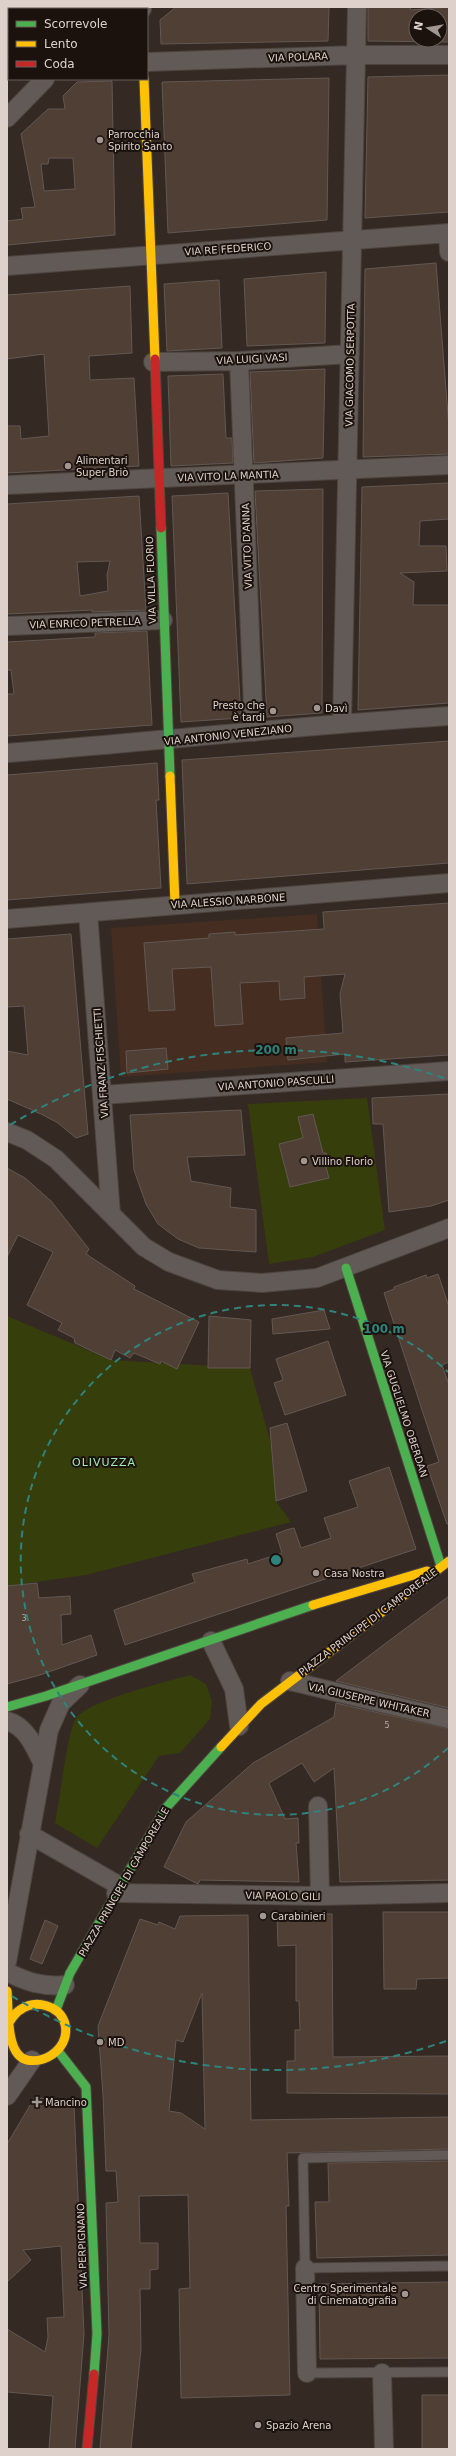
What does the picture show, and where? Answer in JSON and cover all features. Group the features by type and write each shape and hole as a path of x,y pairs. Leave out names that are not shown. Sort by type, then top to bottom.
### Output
{"street":[{"name":"VIA GIACOMO SERPOTTA","path":"342,723 357,7"},
{"name":"VIA POLARA","path":"148,62 356,55 449,55"},
{"path":"7,118 44,80"},
{"name":"VIA VILLA FLORIO","path":"144,80 149,256 175,904"},
{"name":"VIA RE FEDERICO","path":"7,266 448,233"},
{"path":"448,233 449,252"},
{"name":"VIA LUIGI VASI","path":"153,362 239,361 350,354"},
{"name":"VIA VITO D'ANNA","path":"239,361 245,475 254,732"},
{"name":"VIA VITO LA MANTIA","path":"7,486 158,478 347,472 449,465"},
{"name":"VIA ENRICO PETRELLA","path":"7,626 163,620"},
{"name":"VIA ANTONIO VENEZIANO","path":"7,754 168,741 342,723 449,716"},
{"name":"VIA ALESSIO NARBONE","path":"7,919 88,913 175,904 449,883"},
{"name":"VIA FRANZ FISCHIETTI","path":"88,913 112,1214"},
{"name":"VIA ANTONIO PASCULLI","path":"102,1095 449,1072"},
{"path":"7,1132 27,1140 56,1160 144,1247 169,1262 218,1280 262,1283 317,1278 449,1228"},
{"name":"VIA GUGLIELMO OBERDAN","path":"346,1268 445,1564"},
{"name":"PIAZZA PRINCIPE DI CAMPOREALE","path":"7,1708 318,1604 445,1564"},
{"name":"PIAZZA PRINCIPE DI CAMPOREALE","path":"56,2010 65,1985 165,1809 238,1726 261,1704 445,1564"},
{"path":"211,1641 234,1688 238,1726"},
{"name":"VIA GIUSEPPE WHITAKER","path":"290,1681 449,1719"},
{"name":"PIAZZA PRINCIPE DI CAMPOREALE","path":"7,1962 49,1730 61,1703 82,1684"},
{"path":"7,1721 16,1723 32,1741 42,1762"},
{"path":"318,1806 320,1896"},
{"path":"30,1834 118,1890"},
{"name":"VIA PAOLO GILI","path":"118,1890 320,1896 449,1894"},
{"path":"7,1972 27,1982 47,1986 65,1985"},
{"path":"7,1991 10,2021 8,2045 23,2057 32,2060 46,2059 58,2051 65,2035 62,2017 56,2010 46,2004 35,2003 24,2006 15,2012 10,2021"},
{"name":"VIA PERPIGNANO","path":"58,2051 86,2087 97,2334 87,2449"},
{"path":"7,2096 32,2060"},
{"path":"305,2268 307,2373"},
{"path":"382,2373 384,2449"}],"lane":[{"path":"449,2155 304,2158 305,2268 449,2266"},
{"path":"307,2373 449,2372"}],"shaded area":[{"path":"317,914 327,1062 121,1077 111,928"}],"green space":[{"path":"367,1098 385,1230 313,1257 269,1264 248,1104"},
{"path":"7,1316 111,1360 250,1368 271,1444 276,1501 291,1522 86,1575 7,1586"},
{"path":"190,1675 206,1684 212,1701 210,1719 180,1753 159,1756 97,1848 55,1823 70,1736 76,1718 84,1711 112,1698"}],"building":[{"path":"176,7 329,7 328,41 161,44 160,20"},
{"path":"368,7 410,7 408,8 408,41 368,41"},
{"path":"449,7 449,42 448,8 436,8"},
{"path":"449,75 449,212 365,218 368,77"},
{"path":"329,78 327,220 168,233 162,82"},
{"path":"112,81 115,235 7,245 7,221 23,219 21,208 35,207 21,134 48,109 65,109 63,96 77,82","holes":["49,158 73,158 75,189 44,191 41,164 48,164"]},
{"path":"436,263 449,428 449,454 363,457 365,269"},
{"path":"326,272 325,343 247,346 244,279"},
{"path":"219,280 222,348 167,351 164,284"},
{"path":"130,286 132,353 89,356 90,380 134,378 139,466 7,473 7,426 20,426 21,439 49,436 44,354 7,359 7,295"},
{"path":"325,369 323,458 254,463 250,372"},
{"path":"223,374 226,438 232,438 233,463 171,466 168,376"},
{"path":"449,483 449,519 420,521 419,546 446,546 447,571 400,573 414,582 413,605 449,605 449,703 358,710 362,487"},
{"path":"323,489 322,713 267,717 255,491"},
{"path":"228,493 241,718 181,722 172,496"},
{"path":"139,496 146,610 92,612 92,610 7,614 7,504","holes":["110,561 107,575 108,591 80,596 77,562"]},
{"path":"147,631 152,725 7,736 7,694 14,694 11,670 7,670 7,642 95,637 95,633"},
{"path":"449,741 449,863 187,884 182,760"},
{"path":"157,763 159,800 156,800 161,888 7,900 7,775"},
{"path":"449,903 449,1055 345,1062 345,1054 288,1060 286,1038 343,1033 340,994 345,974 304,977 305,998 280,1000 279,981 240,983 243,1024 215,1026 211,967 172,969 175,1010 149,1011 144,943 209,938 209,934 235,932 235,935 324,929 323,912"},
{"path":"71,934 88,1134 76,1138 58,1123 7,1099 7,1051 28,1055 24,1006 7,1007 7,939"},
{"path":"166,1048 168,1069 127,1073 126,1051"},
{"path":"449,1094 449,1200 431,1206 389,1212 383,1124 373,1124 372,1098"},
{"path":"241,1110 245,1155 187,1157 191,1181 231,1188 230,1207 256,1210 256,1252 199,1248 178,1239 158,1224 146,1204 134,1170 130,1115"},
{"name":"Villino Florio","path":"313,1114 323,1153 326,1153 330,1166 326,1167 329,1178 290,1187 279,1144 303,1138 298,1117"},
{"path":"7,1168 25,1178 51,1201 89,1249 86,1254 135,1286 134,1289 199,1322 177,1369 161,1361 160,1364 134,1353 130,1358 115,1350 111,1360 75,1343 74,1338 58,1330 62,1323 27,1305 53,1252 18,1235 7,1257"},
{"path":"438,1274 449,1307 449,1362 442,1365 449,1385 449,1524 447,1524 427,1466 439,1462 384,1293 394,1289 394,1287 426,1275 427,1278"},
{"path":"324,1310 330,1329 273,1334 272,1319"},
{"path":"209,1316 251,1320 250,1368 208,1368"},
{"path":"328,1341 346,1395 285,1415 274,1383 283,1380 276,1359"},
{"path":"287,1423 307,1491 276,1501 270,1428"},
{"path":"389,1467 416,1549 125,1645 114,1610 195,1582 192,1574 247,1559 248,1564 282,1553 276,1534 286,1530 294,1528 301,1548 331,1538 324,1518 358,1507 349,1481"},
{"path":"37,1583 39,1598 70,1596 71,1614 61,1615 62,1645 91,1635 97,1655 40,1675 7,1684 7,1586"},
{"path":"449,1596 449,1708 336,1681 386,1643"},
{"path":"336,1703 449,1729 449,1880 340,1882 334,1768 314,1782 302,1763 269,1783 285,1819 298,1818 299,1843 296,1843 299,1882 200,1880 198,1884 164,1867 186,1822 253,1763 334,1717"},
{"path":"383,1912 449,1912 449,1978 417,1979 416,1989 384,1989"},
{"path":"332,1914 333,2057 449,2056 449,2094 287,2093 287,2061 295,2061 295,2030 300,2030 299,2001 296,2001 296,1945 278,1946 277,1915"},
{"path":"248,1915 251,2120 449,2117 449,2149 287,2153 289,2206 286,2206 290,2395 181,2398 179,2289 190,2288 188,2195 139,2196 140,2243 158,2243 158,2269 150,2270 150,2289 140,2289 141,2349 131,2449 100,2449 109,2335 106,2203 118,2202 116,2171 106,2171 98,2026 140,1919 158,1925 159,1922 175,1929 180,1916","holes":["202,1993 205,2129 181,2113 169,2111 176,2040 183,2042"]},
{"path":"45,1920 58,1926 42,1964 30,1959"},
{"path":"35,2097 74,2105 84,2334 75,2449 49,2449 53,2396 7,2392 7,2329 45,2352 48,2337 47,2318 64,2317 61,2246 23,2250 31,2260 7,2282 7,2144"},
{"path":"449,2161 449,2255 317,2258 315,2202 329,2202 328,2163"},
{"path":"449,2282 449,2358 320,2359 319,2284"},
{"path":"422,2395 449,2395 449,2449 422,2449"}],"traffic: fast":[{"path":"161,528 170,776"},
{"path":"346,1268 441,1566"},
{"path":"7,1707 46,1696 313,1605"},
{"path":"56,2010 70,1973 165,1809 221,1747"},
{"path":"58,2051 86,2087 97,2334 94,2374"}],"traffic: slow":[{"path":"144,80 155,359"},
{"path":"170,776 175,904"},
{"path":"221,1747 261,1704 449,1561"},
{"path":"313,1605 427,1571"},
{"path":"7,1991 8,2019 12,2041 15,2050 20,2056 27,2060 35,2061 50,2056 61,2046 66,2032 62,2017 53,2008 46,2006 33,2005 26,2007 17,2012 10,2021"}],"traffic: jam":[{"path":"155,359 161,528"},
{"path":"87,2449 94,2374"}],"place":[{"name":"Parrocchia Spirito Santo","path":"100,140"},
{"name":"Alimentari Super Briò","path":"68,466"},
{"name":"Davì","path":"317,708"},
{"name":"Presto che è tardi","path":"273,711"},
{"name":"Villino Florio","path":"304,1161"},
{"name":"Casa Nostra","path":"316,1573"},
{"name":"Carabinieri","path":"263,1916"},
{"name":"MD","path":"100,2042"},
{"name":"Mancino","path":"37,2102"},
{"name":"Centro Sperimentale di Cinematografia","path":"405,2294"},
{"name":"Spazio Arena","path":"258,2425"}],"district":[{"name":"OLIVUZZA","path":"104,1462"}]}
